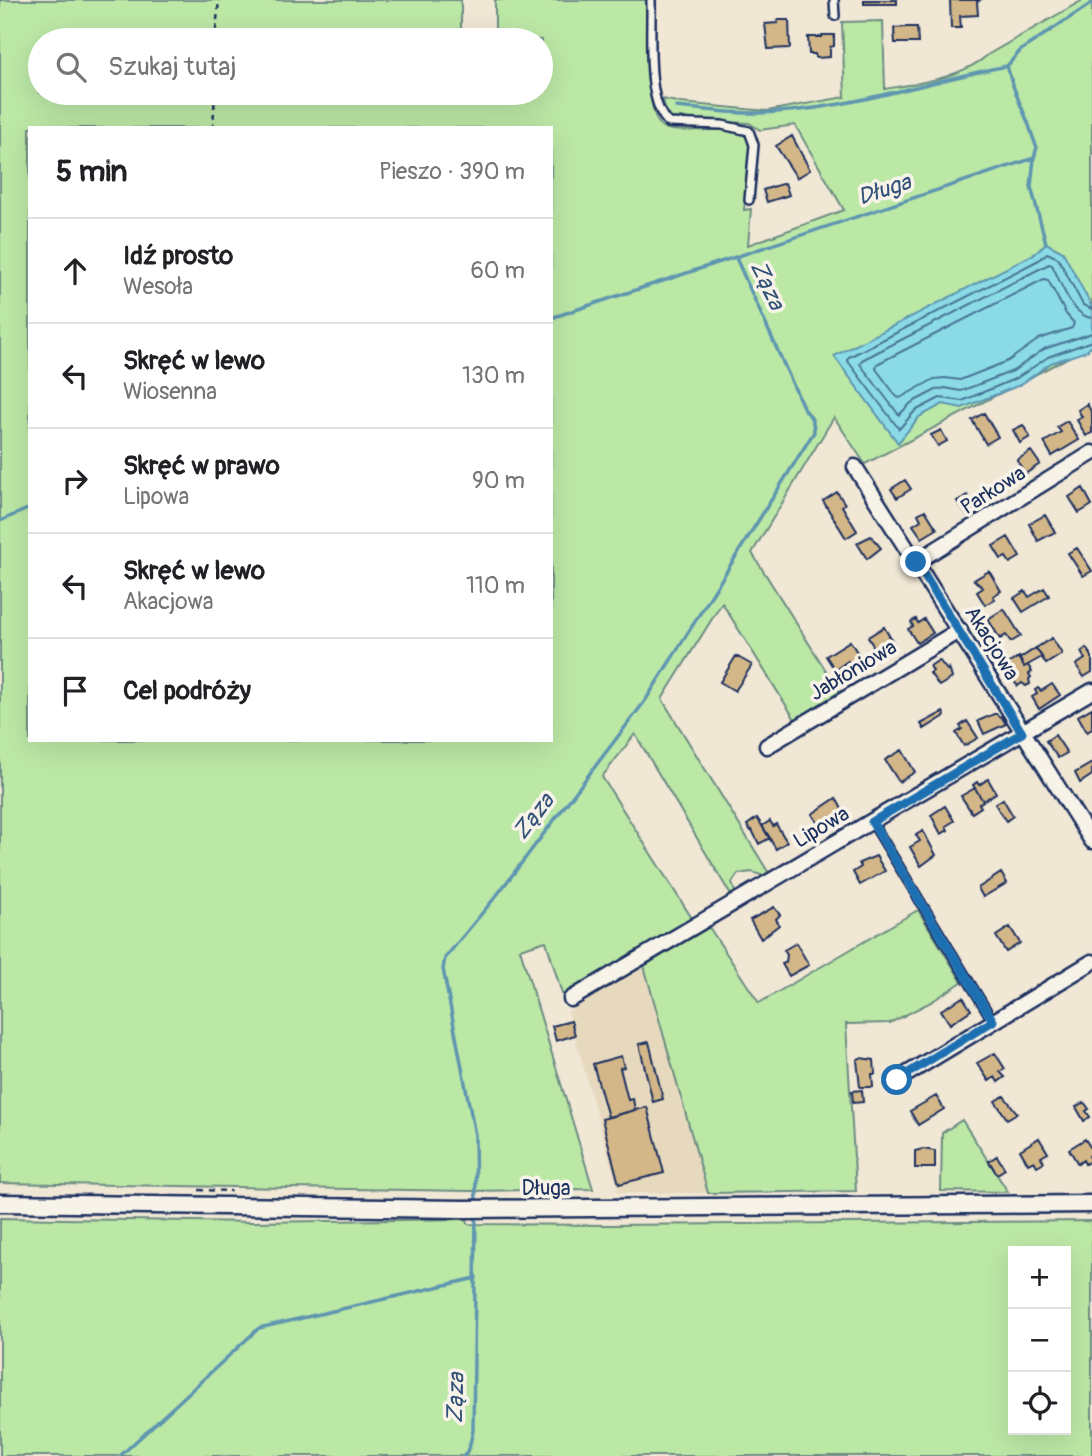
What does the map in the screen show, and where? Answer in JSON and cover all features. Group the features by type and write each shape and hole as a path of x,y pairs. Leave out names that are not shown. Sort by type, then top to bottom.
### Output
{"street":[{"name":"Parkowa","path":"916,562 1092,453"},
{"name":"Akacjowa","path":"855,467 1092,841"},
{"name":"Jabłoniowa","path":"767,746 960,630"},
{"name":"Lipowa","path":"571,999 1092,691"},
{"path":"897,1080 1092,962"},
{"name":"Długa","path":"0,1203 488,1209 1092,1203"}],"lane":[{"path":"651,0 653,89 657,107 663,119 669,123 722,125 749,131 754,145 749,200"},
{"path":"834,0 835,16"},
{"path":"872,822 993,1021"}],"path":[{"path":"216,28 219,0"},
{"path":"213,126 214,105"}],"shaded area":[{"path":"644,966 708,1193 619,1193 598,1119 568,1012"}],"green space":[{"path":"0,0 461,0 461,28 28,28 28,105 553,105 553,28 495,28 495,0 646,0 650,89 657,120 663,127 673,130 728,130 748,138 750,146 744,210 751,209 748,245 844,210 795,125 760,130 749,123 676,120 666,114 663,99 767,111 845,97 842,22 883,21 885,89 926,82 966,69 1083,0 1092,0 1092,345 865,464 834,417 752,553 840,693 796,721 722,603 662,699 770,875 767,877 752,872 738,874 732,883 736,895 732,897 635,734 602,777 693,920 563,997 546,941 520,949 593,1189 469,1191 0,1183"},
{"path":"918,910 962,982 890,1023 846,1024 856,1191 708,1193 644,966 709,927 759,1003"},
{"path":"962,1120 1008,1192 941,1191 942,1133"},
{"path":"0,1218 254,1222 467,1219 468,1224 608,1225 1092,1221 1092,1456 0,1456"}],"water":[{"path":"1046,243 1063,252 1092,307 1092,345 1087,351 1051,363 1020,385 962,408 943,404 919,417 898,443 834,356 1036,253"}],"building":[{"path":"864,0 897,0 897,4 864,4"},
{"path":"950,0 980,0 977,2 978,15 960,16 961,28 951,28"},
{"path":"777,20 789,20 790,48 768,49 765,24 778,23"},
{"path":"917,27 918,43 895,43 894,28"},
{"path":"834,35 834,46 830,47 830,57 816,58 815,54 809,54 808,37"},
{"path":"792,136 810,170 797,178 776,146"},
{"path":"785,183 789,195 767,202 763,190"},
{"path":"1087,404 1092,413 1092,433 1086,436 1077,420 1082,417 1078,410"},
{"path":"984,413 998,437 986,444 972,420"},
{"path":"1067,421 1079,440 1052,456 1044,442 1061,432 1057,427"},
{"path":"1023,425 1030,437 1020,443 1013,430"},
{"path":"941,430 947,441 938,446 931,435"},
{"path":"1031,451 1040,464 1025,474 1017,460"},
{"path":"905,480 911,489 897,498 891,489"},
{"path":"1083,488 1092,505 1079,513 1069,497"},
{"path":"837,492 857,531 846,538 823,501"},
{"path":"967,495 975,508 966,514 957,501"},
{"path":"925,510 937,529 922,538 913,525 921,520 918,514"},
{"path":"1045,515 1055,532 1038,541 1029,524"},
{"path":"871,536 881,548 867,559 857,543"},
{"path":"1008,537 1020,557 1010,563 1006,557 1001,559 993,546"},
{"path":"1077,548 1092,571 1083,576 1068,553"},
{"path":"989,571 1001,591 985,605 977,592 983,588 974,580"},
{"path":"1044,588 1049,596 1023,612 1014,598 1025,591 1029,597"},
{"path":"1004,609 1021,636 1011,642 1006,635 1000,639 988,619"},
{"path":"916,619 918,623 924,619 933,633 917,643 908,629"},
{"path":"884,627 894,644 878,654 868,637"},
{"path":"1052,638 1062,654 1046,664 1036,648"},
{"path":"850,641 862,660 851,666 848,661 835,670 826,656"},
{"path":"1036,648 1042,657 1024,667 1019,659"},
{"path":"1086,648 1092,657 1092,672 1084,677 1076,665 1085,659 1081,652"},
{"path":"736,656 752,665 735,691 720,682"},
{"path":"1019,657 1024,667 1028,665 1032,672 1029,674 1030,684 1026,686 1022,683 1018,686 1008,675 1010,671 1006,665"},
{"path":"939,660 947,670 949,668 952,678 939,686 930,673 933,671 930,666"},
{"path":"1052,684 1060,695 1039,709 1032,697 1037,694 1035,690 1038,688 1041,691"},
{"path":"1092,708 1092,729 1087,732 1078,716"},
{"path":"943,712 945,716 924,729 921,724"},
{"path":"994,714 1001,716 1006,724 984,734 978,721"},
{"path":"967,721 978,738 964,746 956,733"},
{"path":"1055,735 1067,753 1058,758 1046,741"},
{"path":"902,750 915,772 899,782 885,760"},
{"path":"1092,763 1092,775 1080,783 1075,773"},
{"path":"988,779 996,793 983,801 973,785 977,782 979,785"},
{"path":"975,788 983,801 979,804 981,807 972,813 961,796"},
{"path":"836,798 843,811 834,819 831,817 819,825 812,814"},
{"path":"1003,799 1013,816 1006,821 995,804"},
{"path":"945,806 954,821 946,826 948,830 941,834 931,815"},
{"path":"757,818 770,838 759,844 747,825"},
{"path":"770,821 773,826 776,824 787,842 776,849 762,826"},
{"path":"923,831 936,855 921,866 910,847 920,841 916,835"},
{"path":"876,856 885,871 860,885 853,872 861,867 859,863"},
{"path":"1001,873 1007,883 983,897 978,888"},
{"path":"774,907 780,915 776,919 779,925 761,939 750,920"},
{"path":"1010,927 1020,943 1006,952 996,936"},
{"path":"796,943 809,965 789,976 782,964 786,962 787,955 784,950"},
{"path":"963,997 971,1010 950,1024 941,1010"},
{"path":"571,1021 575,1035 556,1041 552,1026"},
{"path":"649,1042 663,1099 653,1102 639,1044"},
{"path":"995,1053 1005,1069 1000,1072 1005,1077 998,1082 995,1077 989,1081 977,1063"},
{"path":"621,1056 624,1067 620,1068 628,1100 633,1099 635,1110 608,1117 593,1064"},
{"path":"857,1060 874,1060 873,1087 860,1087"},
{"path":"862,1090 863,1102 853,1103 852,1091"},
{"path":"936,1096 944,1109 918,1125 910,1111"},
{"path":"1004,1096 1017,1113 1007,1119 995,1101"},
{"path":"1084,1102 1090,1117 1084,1121 1076,1107"},
{"path":"647,1107 664,1173 619,1184 602,1119"},
{"path":"1039,1138 1048,1153 1041,1157 1044,1162 1037,1166 1034,1161 1028,1164 1020,1150"},
{"path":"1085,1139 1092,1150 1089,1156 1092,1160 1085,1164 1083,1160 1078,1164 1069,1149"},
{"path":"915,1151 935,1151 935,1168 915,1168"},
{"path":"997,1156 1005,1169 997,1174 989,1161"}],"waterway":[{"name":"Długa","path":"553,317 1034,158 1037,147 1007,66 1021,50 1092,3"},
{"path":"676,107 752,113 817,108 1007,66"},
{"path":"1034,158 1031,187 1046,243"},
{"name":"Ząza","path":"476,1204 475,1135 443,969 445,958 497,895 645,701 814,432 812,419 804,409 736,258"},
{"name":"Długa","path":"0,521 28,509"},
{"name":"Ząza","path":"464,1456 473,1431 476,1215"},
{"path":"120,1456 259,1328 476,1278"}],"route":[{"path":"897,1080 993,1021 872,822 1022,733 916,562"}]}
